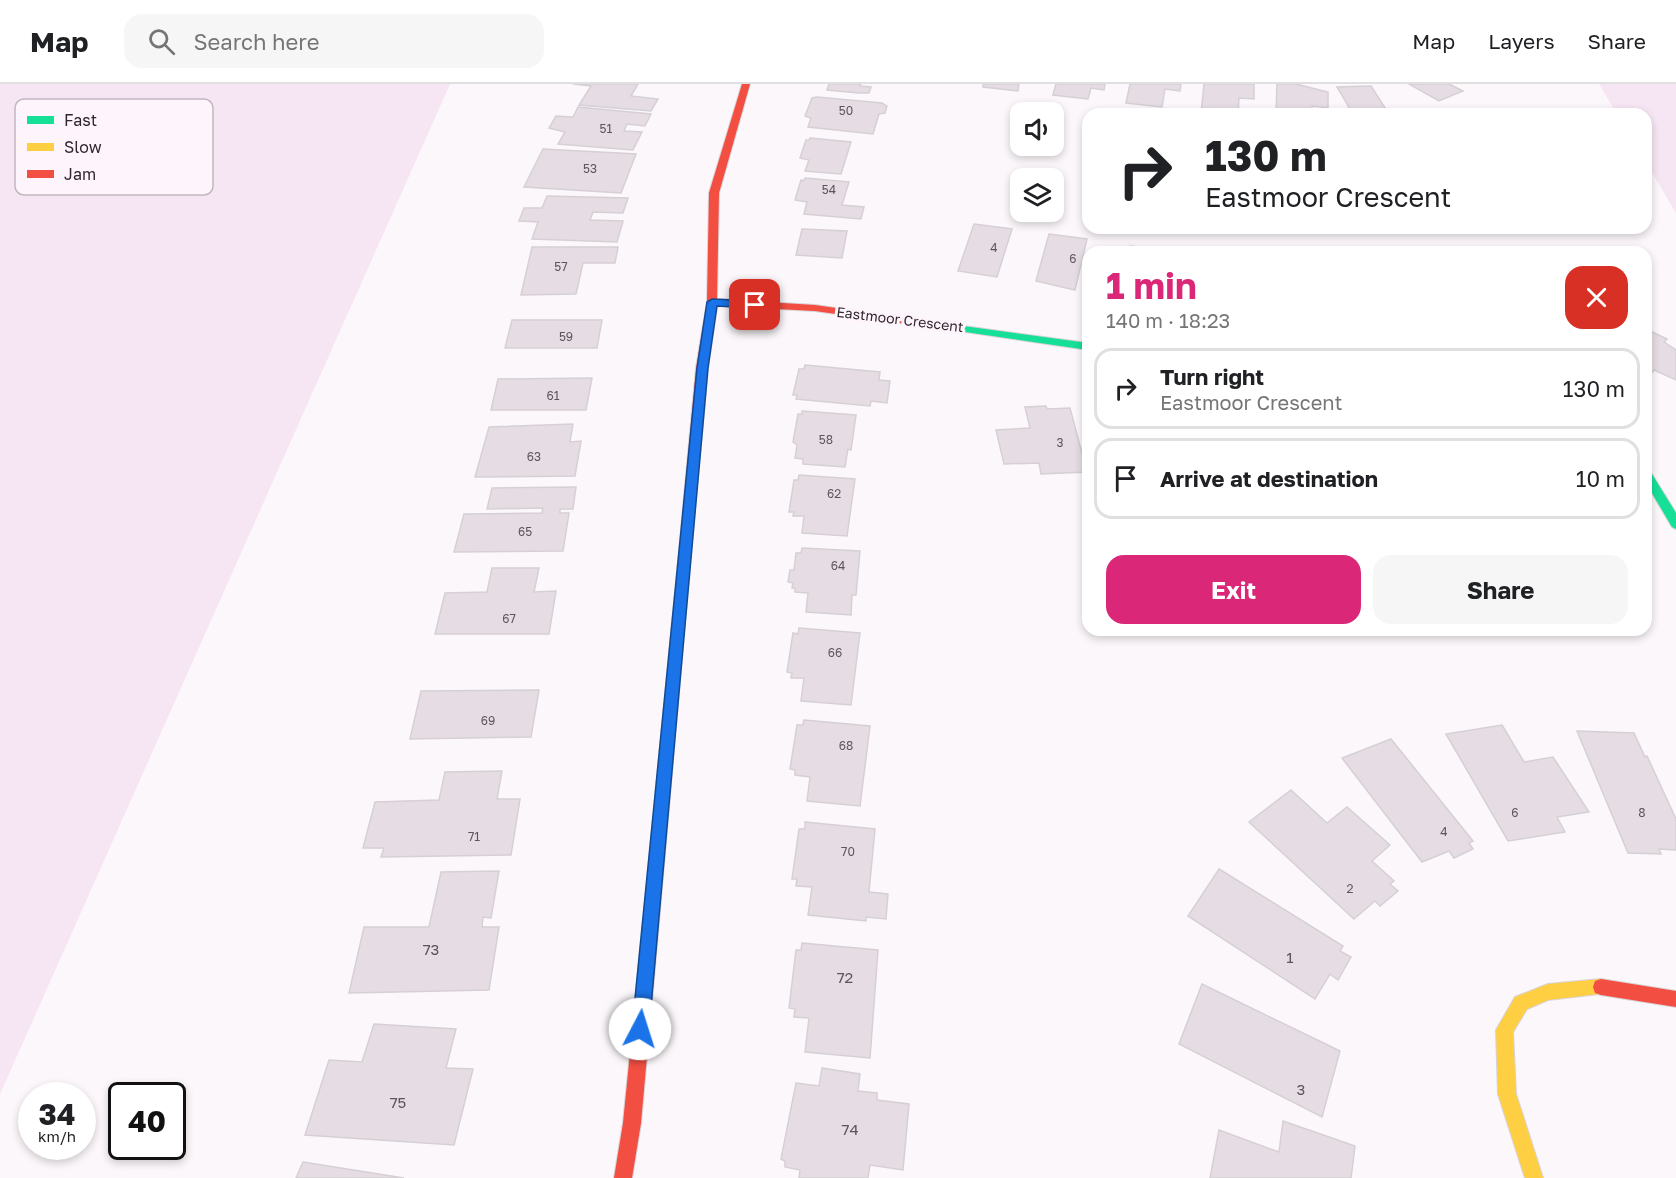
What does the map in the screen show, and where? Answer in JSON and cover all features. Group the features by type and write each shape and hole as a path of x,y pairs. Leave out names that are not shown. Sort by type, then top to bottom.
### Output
{"street":[{"path":"623,1178 632,1123 702,368 712,302 714,193 746,84"},
{"name":"Eastmoor Crescent","path":"712,302 815,308 940,324 1082,346"},
{"path":"1652,484 1676,524"},
{"path":"1534,1178 1507,1094 1504,1030 1521,1002 1548,992 1596,986 1676,999"}],"shaded area":[{"path":"0,84 450,84 0,1094"},
{"path":"1599,84 1676,84 1676,213 1652,172 1652,108 1613,108"}],"building":[{"path":"573,84 638,84 631,96 658,99 651,111 579,105 591,86"},
{"path":"829,84 861,84 860,86 871,87 869,93 859,93 827,90"},
{"path":"983,84 1019,84 1018,91 983,87"},
{"path":"1056,84 1105,84 1104,90 1091,88 1088,99 1053,95"},
{"path":"1130,84 1181,84 1180,91 1165,89 1162,107 1126,103"},
{"path":"1204,84 1254,84 1254,99 1239,98 1238,108 1202,108"},
{"path":"1277,84 1296,84 1328,92 1328,108 1312,106 1312,108 1276,108"},
{"path":"1409,84 1449,84 1463,91 1439,101"},
{"path":"1371,86 1385,108 1349,108 1337,87"},
{"path":"812,98 882,103 887,106 885,113 879,114 873,134 808,127 811,118 805,116"},
{"path":"578,107 651,114 645,126 627,124 624,131 642,132 633,150 558,144 565,132 549,128 556,116 573,117"},
{"path":"810,138 851,142 841,174 805,171 809,160 800,158 806,140"},
{"path":"543,149 636,154 621,193 524,187"},
{"path":"805,178 849,182 842,205 864,207 861,219 804,214 807,202 795,200 801,180 804,181"},
{"path":"547,196 628,198 623,213 593,212 590,220 623,221 617,242 532,239 538,222 519,221 524,208 542,208"},
{"path":"974,224 1012,229 997,277 958,271"},
{"path":"802,229 847,231 842,258 796,255"},
{"path":"1049,234 1087,239 1085,246 1082,246 1082,260 1075,290 1036,281"},
{"path":"532,247 618,247 615,263 583,263 576,294 521,295"},
{"path":"512,320 602,320 597,348 505,348"},
{"path":"1652,332 1667,339 1664,342 1676,350 1676,380 1654,370 1652,372"},
{"path":"805,365 880,372 879,380 890,381 887,403 871,401 870,406 796,399 797,395 793,395 799,369 804,369"},
{"path":"592,378 586,410 491,410 498,379"},
{"path":"1025,407 1070,408 1082,453 1082,472 1041,474 1039,463 1004,464 996,430 1030,428"},
{"path":"802,411 856,415 851,450 848,449 845,467 803,464 803,459 795,458 797,445 793,442 798,414 802,414"},
{"path":"573,424 570,442 581,441 575,476 475,477 489,427"},
{"path":"799,475 855,479 847,536 802,533 804,516 793,516 794,512 789,512 794,480 798,480"},
{"path":"576,487 573,509 560,509 560,513 569,513 563,551 454,552 464,514 542,513 543,508 487,509 492,488"},
{"path":"802,548 860,551 856,595 852,595 851,615 806,612 808,593 795,592 795,588 792,588 793,583 788,582 790,570 794,570 796,553 801,553"},
{"path":"492,568 539,568 534,592 556,591 549,634 435,634 445,593 487,592"},
{"path":"799,628 860,633 851,705 801,701 804,678 791,678 792,673 787,672 793,633 798,634"},
{"path":"539,690 531,737 410,739 421,691"},
{"path":"804,720 870,726 860,806 807,801 810,777 795,775 795,770 790,769 797,725 803,725"},
{"path":"1502,725 1524,762 1553,757 1589,812 1557,817 1565,832 1508,841 1446,734"},
{"path":"1577,731 1634,733 1676,819 1676,850 1659,849 1661,854 1628,853"},
{"path":"1391,739 1473,841 1469,843 1473,849 1454,858 1449,851 1422,862 1342,758"},
{"path":"502,771 497,799 520,799 511,855 381,857 384,848 363,848 375,802 439,800 445,772"},
{"path":"1291,790 1327,823 1347,807 1390,845 1372,861 1394,881 1390,884 1398,891 1380,906 1375,901 1354,919 1249,822"},
{"path":"805,822 875,829 869,892 888,894 886,919 866,917 866,921 808,915 812,887 796,886 797,879 792,879 799,829 805,829"},
{"path":"1219,869 1343,946 1340,951 1351,957 1338,980 1330,974 1315,999 1188,916"},
{"path":"499,871 491,918 483,917 482,927 499,927 489,990 349,993 364,927 429,927 441,872"},
{"path":"802,943 878,950 870,1058 805,1052 809,1018 794,1017 795,1009 789,1008 796,950 801,950"},
{"path":"1202,984 1340,1051 1322,1117 1179,1044"},
{"path":"374,1024 456,1029 446,1068 473,1069 454,1145 305,1135 329,1060 362,1062"},
{"path":"822,1068 860,1074 858,1091 877,1093 877,1100 909,1104 903,1170 870,1165 868,1178 799,1178 800,1170 785,1167 785,1161 781,1159 796,1083 819,1086"},
{"path":"1283,1121 1355,1146 1351,1178 1210,1178 1219,1130 1279,1152"},
{"path":"303,1162 404,1178 296,1178"}],"traffic: fast":[{"path":"949,327 1082,346"},
{"path":"1652,484 1676,524"}],"traffic: slow":[{"path":"650,933 687,530"},
{"path":"1534,1178 1507,1094 1504,1030 1521,1003 1548,992 1601,987"}],"traffic: jam":[{"path":"687,530 702,368 712,302 714,193 746,84"},
{"path":"712,302 815,308 949,327"},
{"path":"623,1178 632,1123 650,933"},
{"path":"1601,987 1676,999"}],"route":[{"path":"640,1029 702,368 712,302 755,305"}]}
